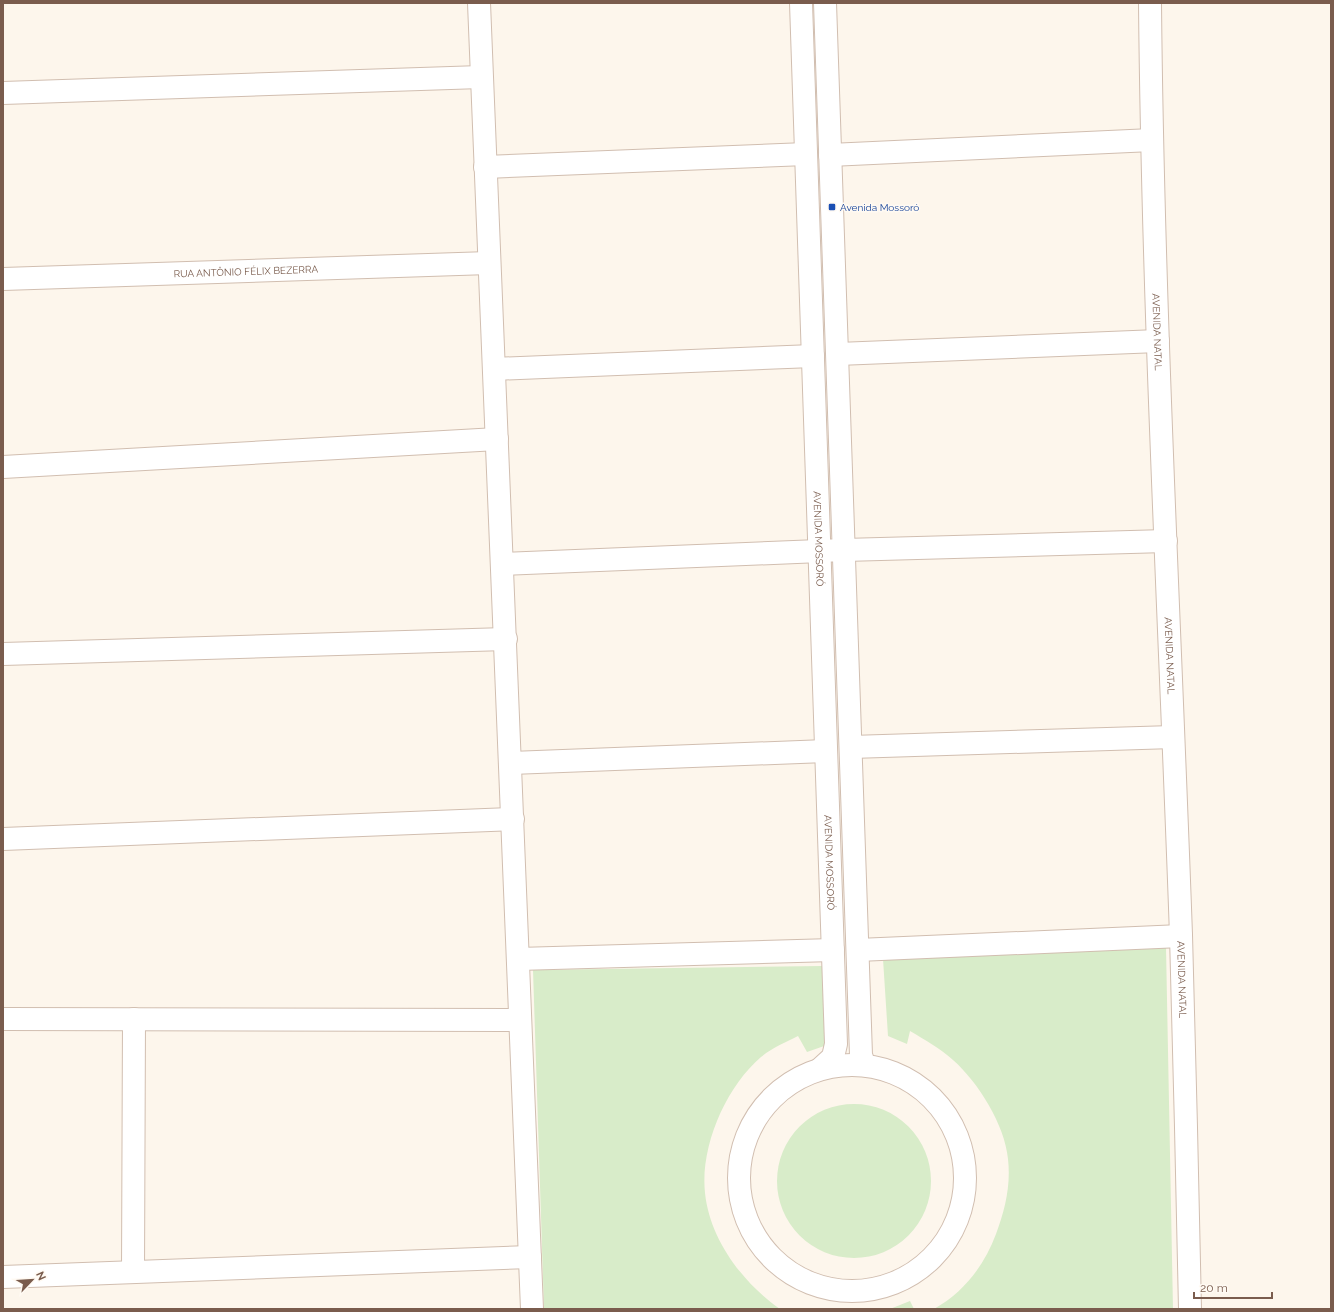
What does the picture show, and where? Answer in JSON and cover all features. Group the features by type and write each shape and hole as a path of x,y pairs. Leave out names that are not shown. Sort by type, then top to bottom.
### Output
{"street":[{"path":"478,3 503,564 532,1309"},
{"name":"AVENIDA MOSSORÓ","path":"801,3 836,1044 833,1057 821,1068"},
{"path":"825,3 861,1055 864,1064"},
{"name":"AVENIDA NATAL","path":"1150,3 1152,140 1158,341 1181,936 1190,1309"},
{"path":"3,93 482,77"},
{"path":"830,155 1152,140"},
{"path":"485,167 806,154"},
{"name":"RUA ANTÔNIO FÉLIX BEZERRA","path":"3,279 489,263"},
{"path":"838,354 1158,341"},
{"path":"494,369 813,356"},
{"path":"3,467 497,439"},
{"path":"503,564 844,550 1166,541"},
{"path":"3,654 506,639"},
{"path":"851,748 1173,737"},
{"path":"511,763 826,751"},
{"path":"3,840 513,819"},
{"path":"858,950 1181,936"},
{"path":"518,959 833,950"},
{"path":"3,1019 520,1020"},
{"path":"133,1272 134,1019"},
{"path":"815,1288 845,1295 875,1299 927,1264 946,1242 960,1216 966,1187 964,1158 957,1137 940,1105 918,1085 893,1071 864,1064 821,1068 798,1077 770,1098 750,1127 740,1161 740,1196 752,1230 782,1268 815,1288 830,1300 833,1309"},
{"path":"3,1277 530,1257"}],"green space":[{"path":"1166,947 1173,1309 934,1309 955,1295 964,1286 979,1267 991,1246 1005,1207 1009,1178 1008,1159 1002,1132 989,1105 972,1080 962,1069 943,1052 910,1031 907,1044 888,1036 883,959"},
{"path":"822,966 827,1045 807,1052 798,1036 774,1048 761,1057 737,1084 727,1101 711,1137 707,1156 705,1193 708,1210 721,1244 730,1259 753,1287 780,1309 544,1309 533,970"},
{"path":"846,1104 862,1104 876,1107 890,1113 897,1117 913,1132 922,1145 928,1159 931,1181 928,1203 922,1217 918,1224 903,1240 890,1249 876,1255 862,1258 846,1258 832,1255 811,1245 790,1224 780,1203 777,1189 777,1173 780,1159 790,1138 811,1117 832,1107"},
{"path":"910,1301 914,1309 890,1309"}],"place":[{"name":"Avenida Mossoró","path":"832,207"}]}
